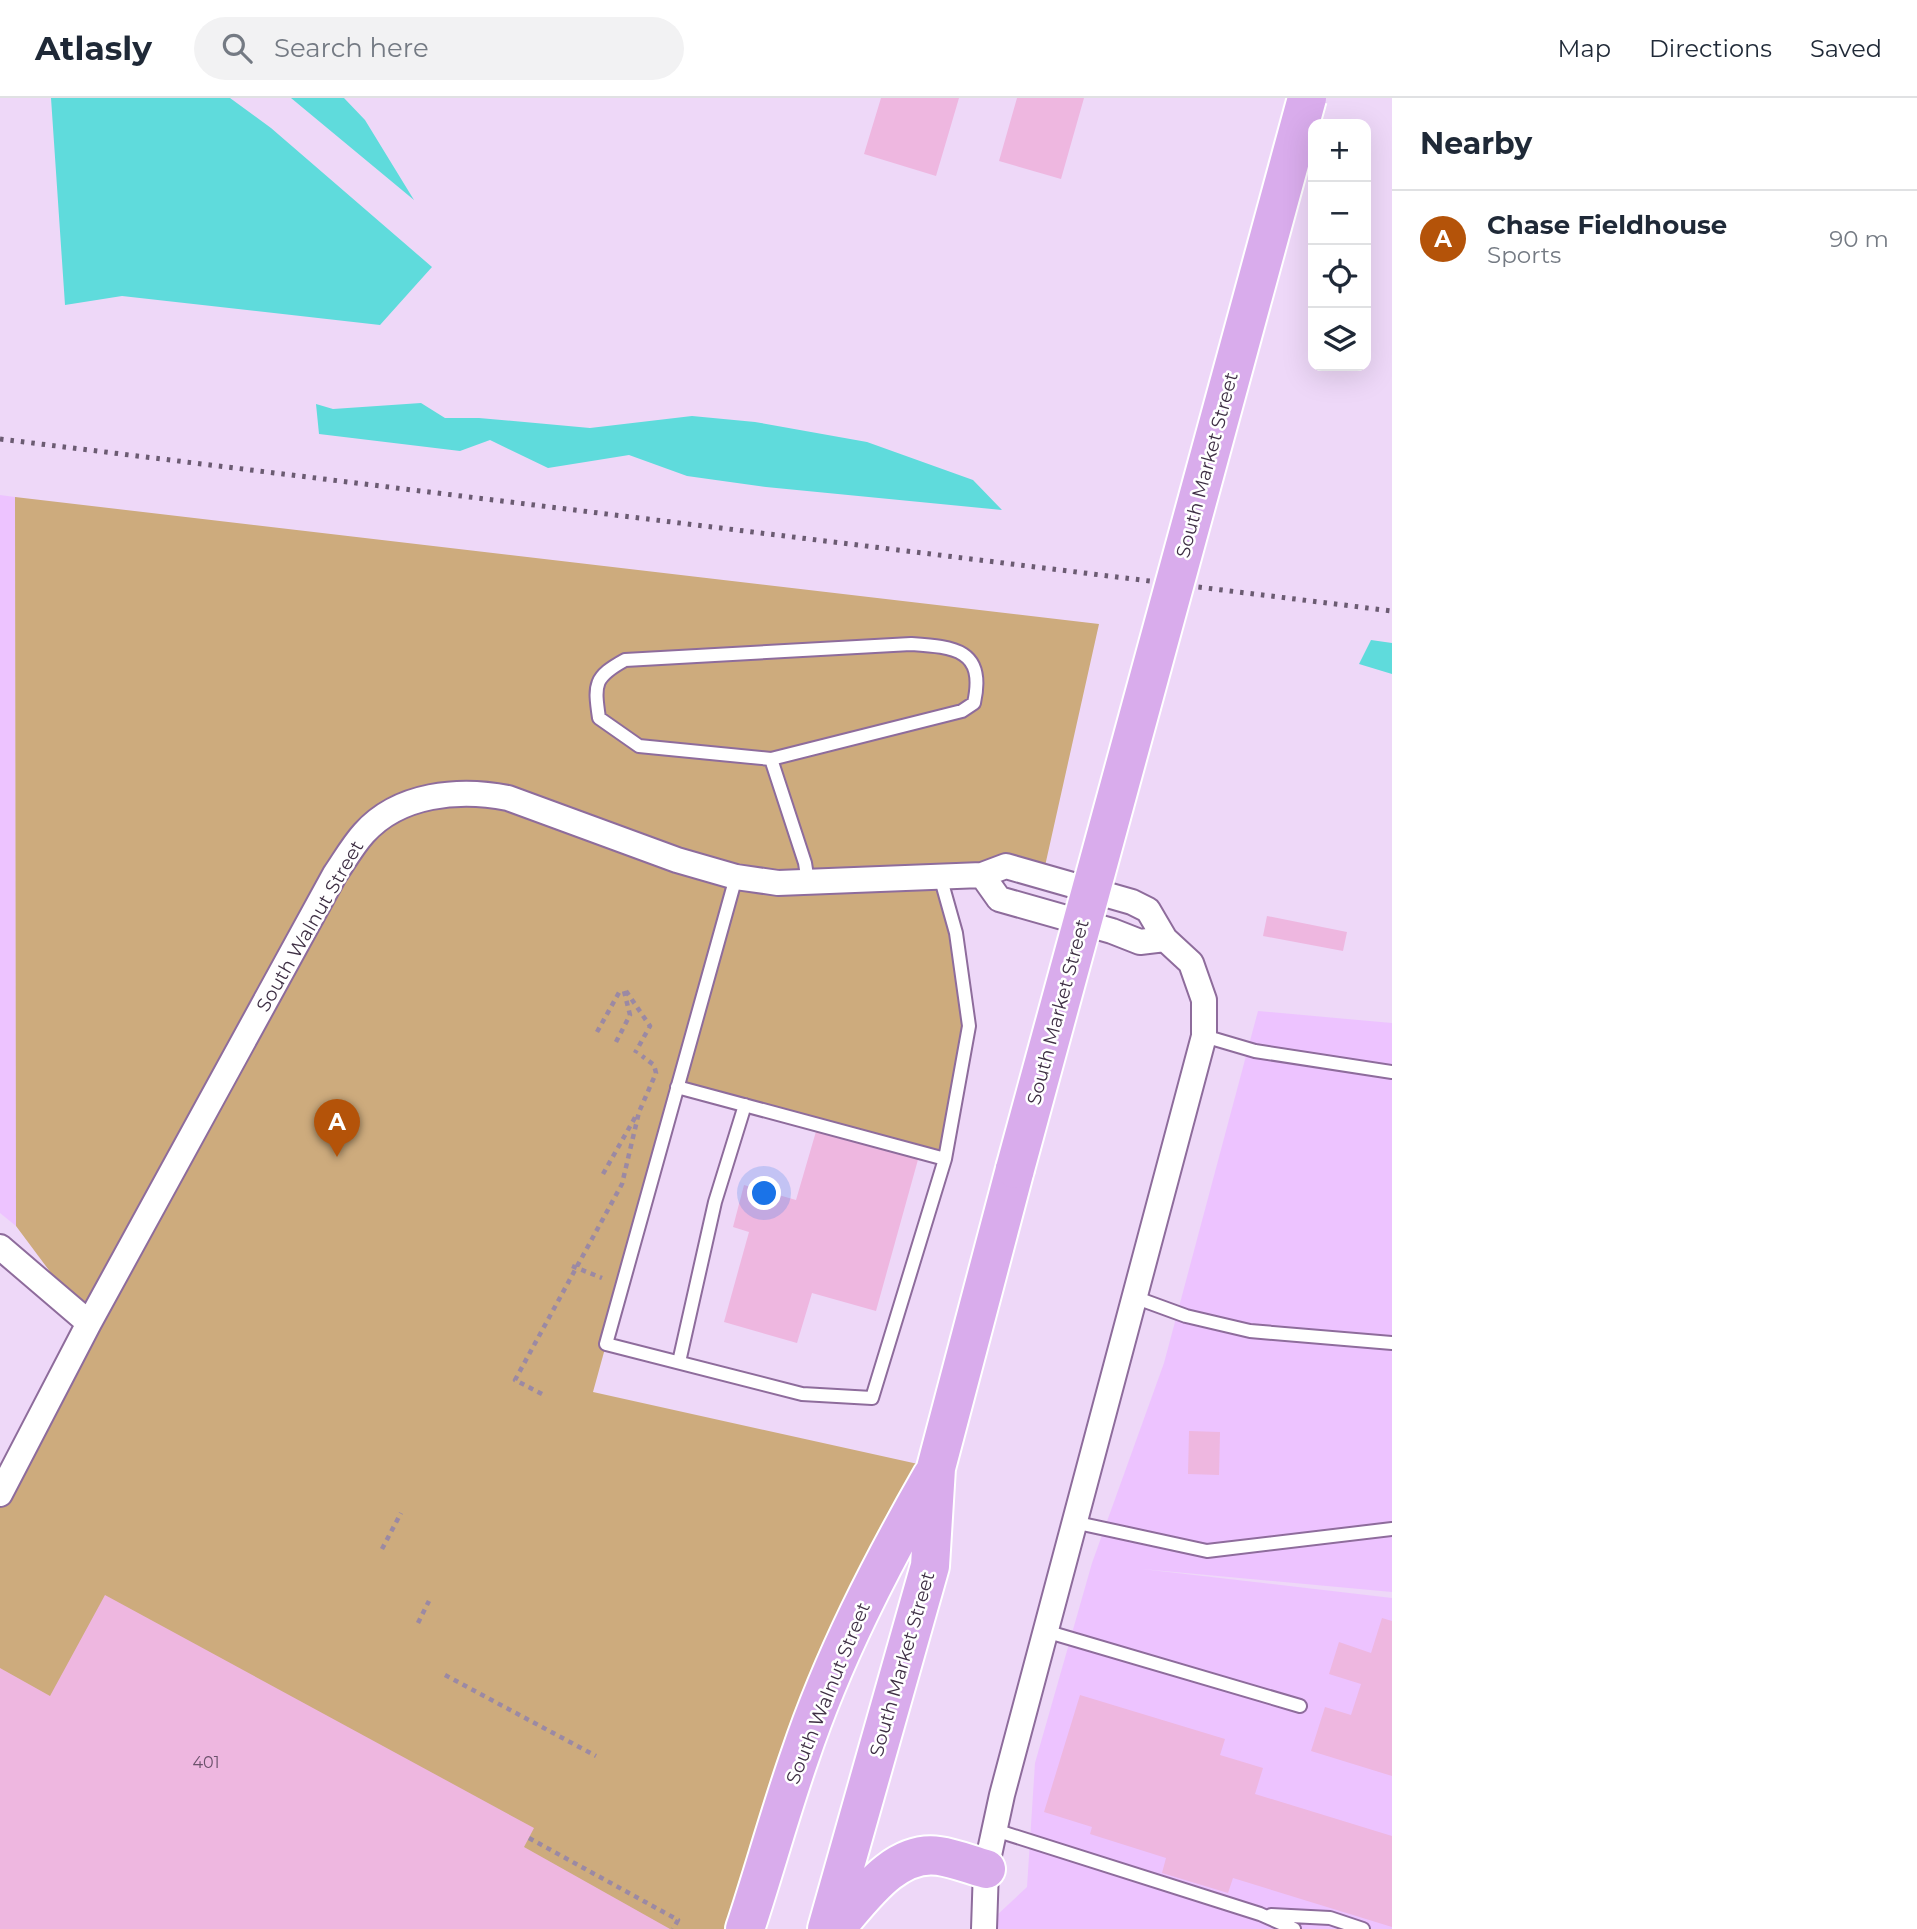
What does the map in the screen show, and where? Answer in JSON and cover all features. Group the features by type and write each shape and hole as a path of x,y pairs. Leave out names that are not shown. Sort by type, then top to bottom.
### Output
{"main road":[{"name":"South Market Street","path":"827,1929 930,1566 936,1468 1307,98"},
{"name":"South Walnut Street","path":"745,1929 800,1754 822,1700 883,1561 936,1468"},
{"path":"835,1929 868,1892 902,1861 917,1856 937,1856 986,1869"}],"street":[{"name":"South Walnut Street","path":"0,1494 89,1324 335,874 364,833 387,815 433,797 482,793 508,798 677,860 736,877 778,883 982,875 1006,866 1132,902 1148,910 1165,939"},
{"path":"982,875 999,899 1112,931 1140,942 1165,939 1191,963 1204,1000 1204,1036 1073,1522 995,1830 986,1869 984,1929"},
{"path":"0,1247 89,1324"}],"lane":[{"path":"911,644 951,647 971,661 979,681 974,703 962,711 771,760 639,746 599,718 595,689 604,671 625,660 911,644"},
{"path":"771,760 805,863 808,882"},
{"path":"736,877 606,1344 802,1394 872,1398 944,1159 969,1026 956,933 940,876"},
{"path":"1204,1036 1255,1051 1392,1072"},
{"path":"677,1087 944,1159"},
{"path":"679,1362 715,1202 745,1105"},
{"path":"1134,1297 1186,1315 1250,1331 1392,1343"},
{"path":"1073,1522 1207,1550 1392,1529"},
{"path":"1045,1631 1300,1706"},
{"path":"995,1830 1260,1914 1294,1929"},
{"path":"1260,1914 1330,1919 1363,1929"}],"path":[{"path":"597,1032 624,990"},
{"path":"616,1042 630,1015 624,990"},
{"path":"624,990 650,1026 635,1053"},
{"path":"603,1174 639,1112 656,1073 654,1065 642,1056"},
{"path":"542,1394 515,1380 574,1267 622,1184 639,1112"},
{"path":"574,1267 594,1277 623,1283"},
{"path":"382,1549 401,1513"},
{"path":"418,1623 429,1601"},
{"path":"445,1675 596,1756"},
{"path":"529,1838 678,1920 673,1929"}],"shaded area":[{"path":"51,98 230,98 271,128 432,267 380,325 122,296 65,305"},
{"path":"291,98 344,98 365,120 414,200"},
{"path":"421,403 445,418 479,418 590,428 692,416 755,422 867,442 973,480 1002,510 766,487 687,476 629,455 548,468 490,440 460,451 319,434 316,404 333,409"},
{"path":"0,495 15,497 16,1226 0,1213"},
{"path":"15,497 1099,624 1043,875 941,876 969,1026 945,1159 677,1087 593,1392 936,1468 745,1929 0,1929 0,1494 89,1324 16,1226"},
{"path":"1371,640 1392,643 1392,674 1359,664"},
{"path":"1258,1011 1392,1023 1392,1592 1142,1569 1392,1598 1392,1929 982,1929 1027,1887 1035,1763 1092,1563 1164,1363"}],"building":[{"path":"881,98 959,98 936,176 864,154"},
{"path":"1017,98 1084,98 1061,179 999,161"},
{"path":"1267,916 1347,932 1343,951 1263,936"},
{"path":"817,1128 919,1156 876,1311 812,1293 797,1343 724,1322 749,1232 733,1227 744,1185 796,1200"},
{"path":"1189,1431 1220,1432 1219,1475 1188,1474"},
{"path":"105,1595 534,1828 524,1847 670,1929 0,1929 0,1668 50,1696"},
{"path":"1382,1618 1392,1621 1392,1776 1311,1751 1325,1707 1351,1715 1361,1684 1329,1674 1339,1642 1371,1653"},
{"path":"1080,1695 1225,1739 1220,1755 1263,1768 1255,1794 1392,1836 1392,1927 1233,1878 1228,1893 1162,1873 1166,1858 1090,1834 1092,1827 1044,1812"}],"railway":[{"path":"0,439 1392,611"}],"place":[{"name":"Chase Fieldhouse","path":"337,1157"}]}
